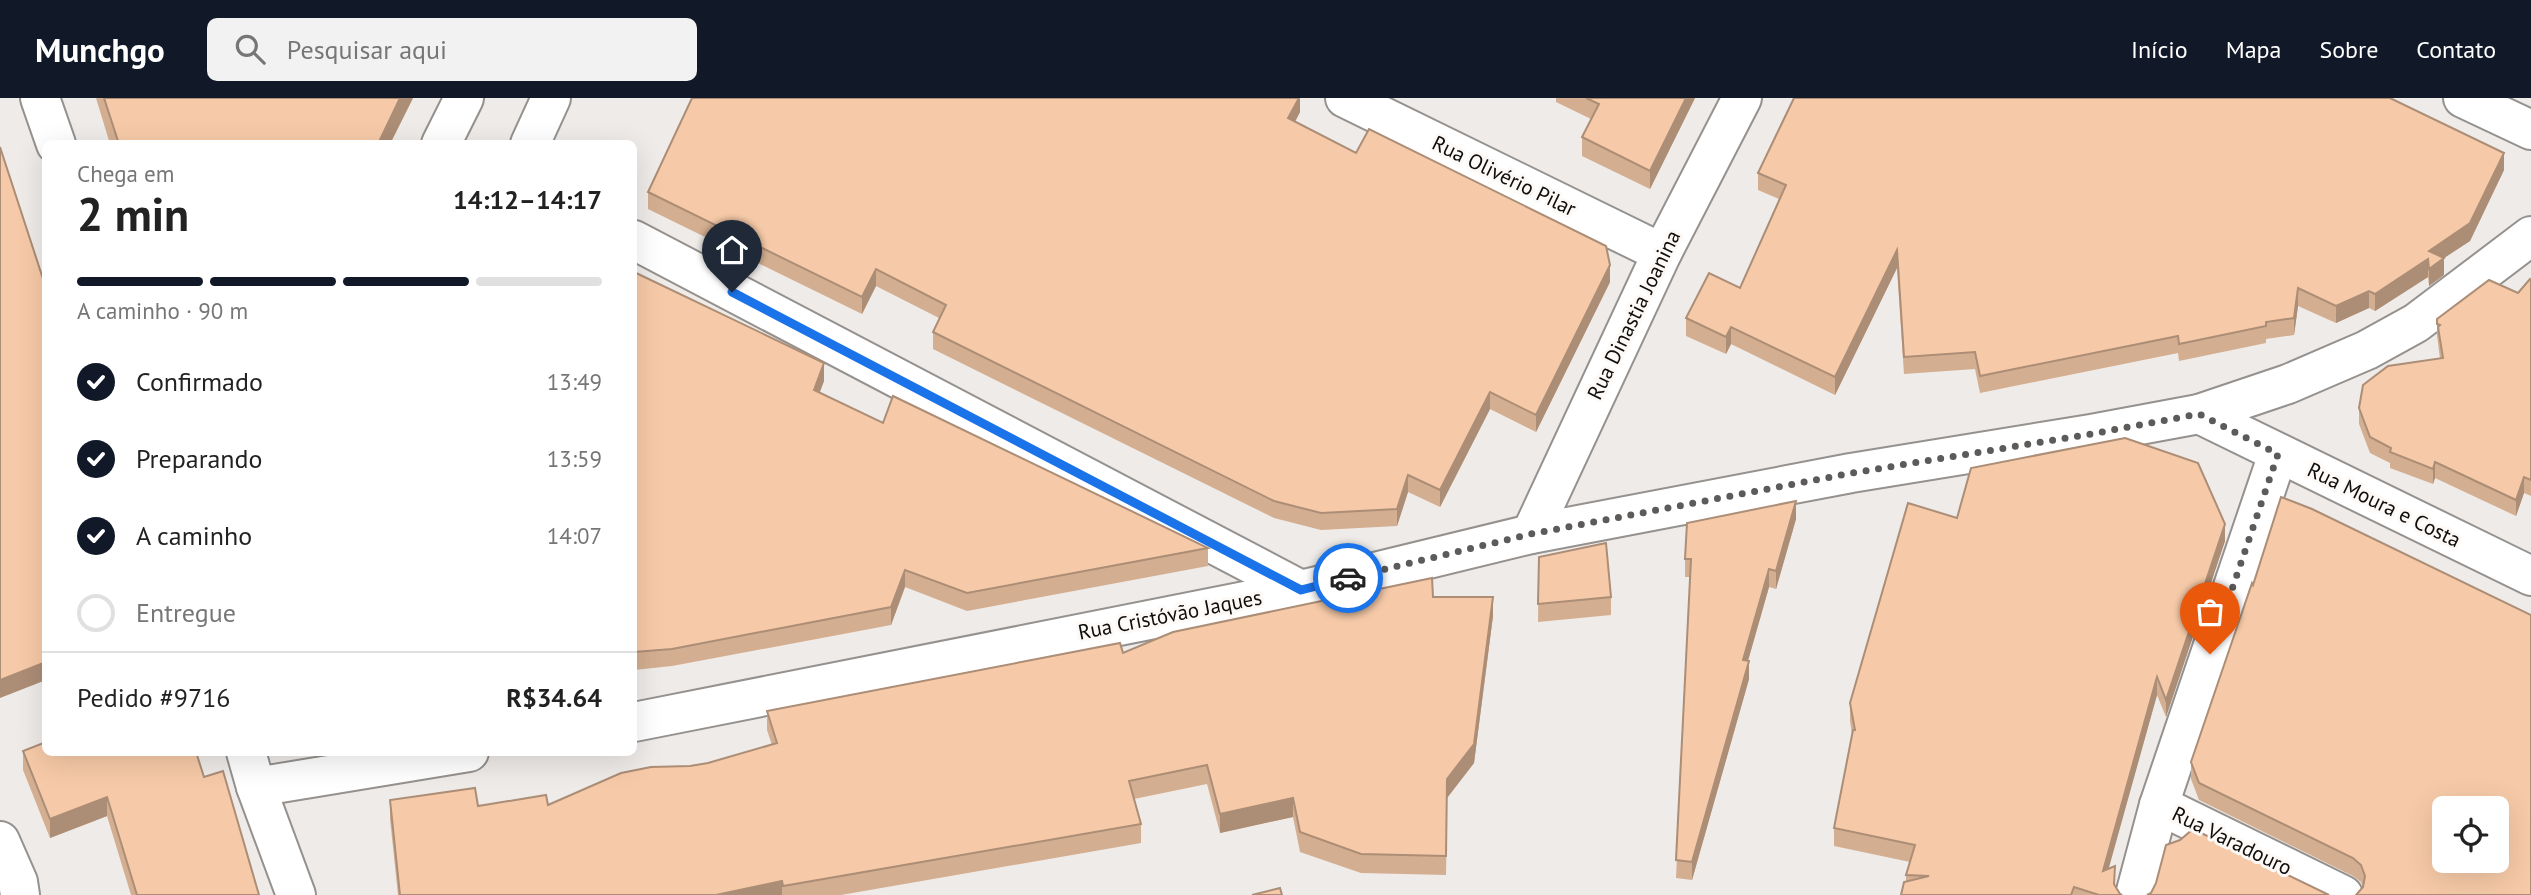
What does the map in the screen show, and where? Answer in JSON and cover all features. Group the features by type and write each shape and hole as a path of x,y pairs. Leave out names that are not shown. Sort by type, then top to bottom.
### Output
{"street":[{"path":"40,98 55,140"},
{"path":"443,140 464,98"},
{"path":"532,140 551,98"},
{"name":"Rua Olivério Pilar","path":"1345,98 1662,253"},
{"name":"Rua Dinastia Joanina","path":"1531,534 1662,253 1742,98"},
{"path":"2463,98 2531,130"},
{"name":"Rua Cristóvão Jaques","path":"637,721 1301,590 1531,534 1852,473 2199,414 2288,384 2367,350 2416,323 2531,236"},
{"path":"637,242 1301,590"},
{"name":"Rua Moura e Costa","path":"2199,414 2531,576"},
{"path":"2135,895 2159,805 2278,454"},
{"path":"296,895 251,770 433,756"},
{"name":"Rua Varadouro","path":"2159,805 2343,895"},
{"path":"0,841 16,891"}],"building":[{"path":"104,98 400,98 380,140 118,140"},
{"path":"692,98 1299,98 1288,118 1356,153 1369,129 1606,246 1610,265 1536,415 1490,392 1440,490 1408,475 1397,509 1321,513 1274,501 933,332 946,305 876,269 862,297 648,192"},
{"path":"1586,98 1686,98 1650,171 1582,137 1599,104"},
{"path":"1794,98 2390,98 2504,153 2470,223 2429,251 2444,258 2429,269 2428,259 2375,294 2369,291 2336,306 2298,288 2294,318 2266,322 2266,326 2179,344 2178,336 1980,376 1975,352 1904,357 1897,250 1835,377 1731,327 1726,337 1686,318 1709,273 1740,288 1786,185 1758,173"},
{"path":"0,147 42,276 42,664 0,680"},
{"path":"637,273 824,363 814,390 883,423 893,396 1208,548 967,593 905,570 891,607 672,649 637,652"},
{"path":"2530,279 2531,480 2524,477 2516,500 2435,462 2433,469 2390,452 2391,448 2370,437 2359,408 2363,385 2388,366 2443,358 2437,319 2489,280 2518,293"},
{"path":"2125,438 2198,463 2225,524 2166,700 2157,677 2103,871 2115,866 2114,884 2122,895 2099,895 2074,887 2071,895 1901,895 1904,882 1929,876 1906,875 1915,845 1834,828 1855,730 1850,703 1908,503 1957,518 1971,468"},
{"path":"2281,497 2312,509 2531,615 2531,895 2356,895 2363,887 2365,876 2361,865 2353,858 2199,783 2191,762 2252,583 2253,585"},
{"path":"1796,501 1776,571 1769,569 1743,660 1749,661 1692,862 1676,860 1691,559 1685,559 1687,523"},
{"path":"1606,543 1611,597 1538,604 1539,557"},
{"path":"1432,578 1433,597 1493,597 1474,744 1447,779 1446,856 1361,854 1300,832 1293,798 1220,814 1207,765 1129,781 1141,824 783,886 782,881 716,895 400,895 390,800 475,788 478,806 546,795 548,805 621,773 651,767 708,763 777,743 767,711 1120,643 1123,653 1173,632"},
{"path":"42,744 42,756 197,756 204,777 223,771 259,895 137,895 107,797 50,819 23,751"},
{"path":"2193,829 2329,895 2147,895 2156,883 2166,845 2180,840"},
{"path":"1280,888 1282,895 1252,895"}],"way so far":[{"path":"1348,578 1531,534 1852,473 2199,414 2278,454 2210,654"}],"route":[{"path":"732,292 1301,590 1348,578"}]}
